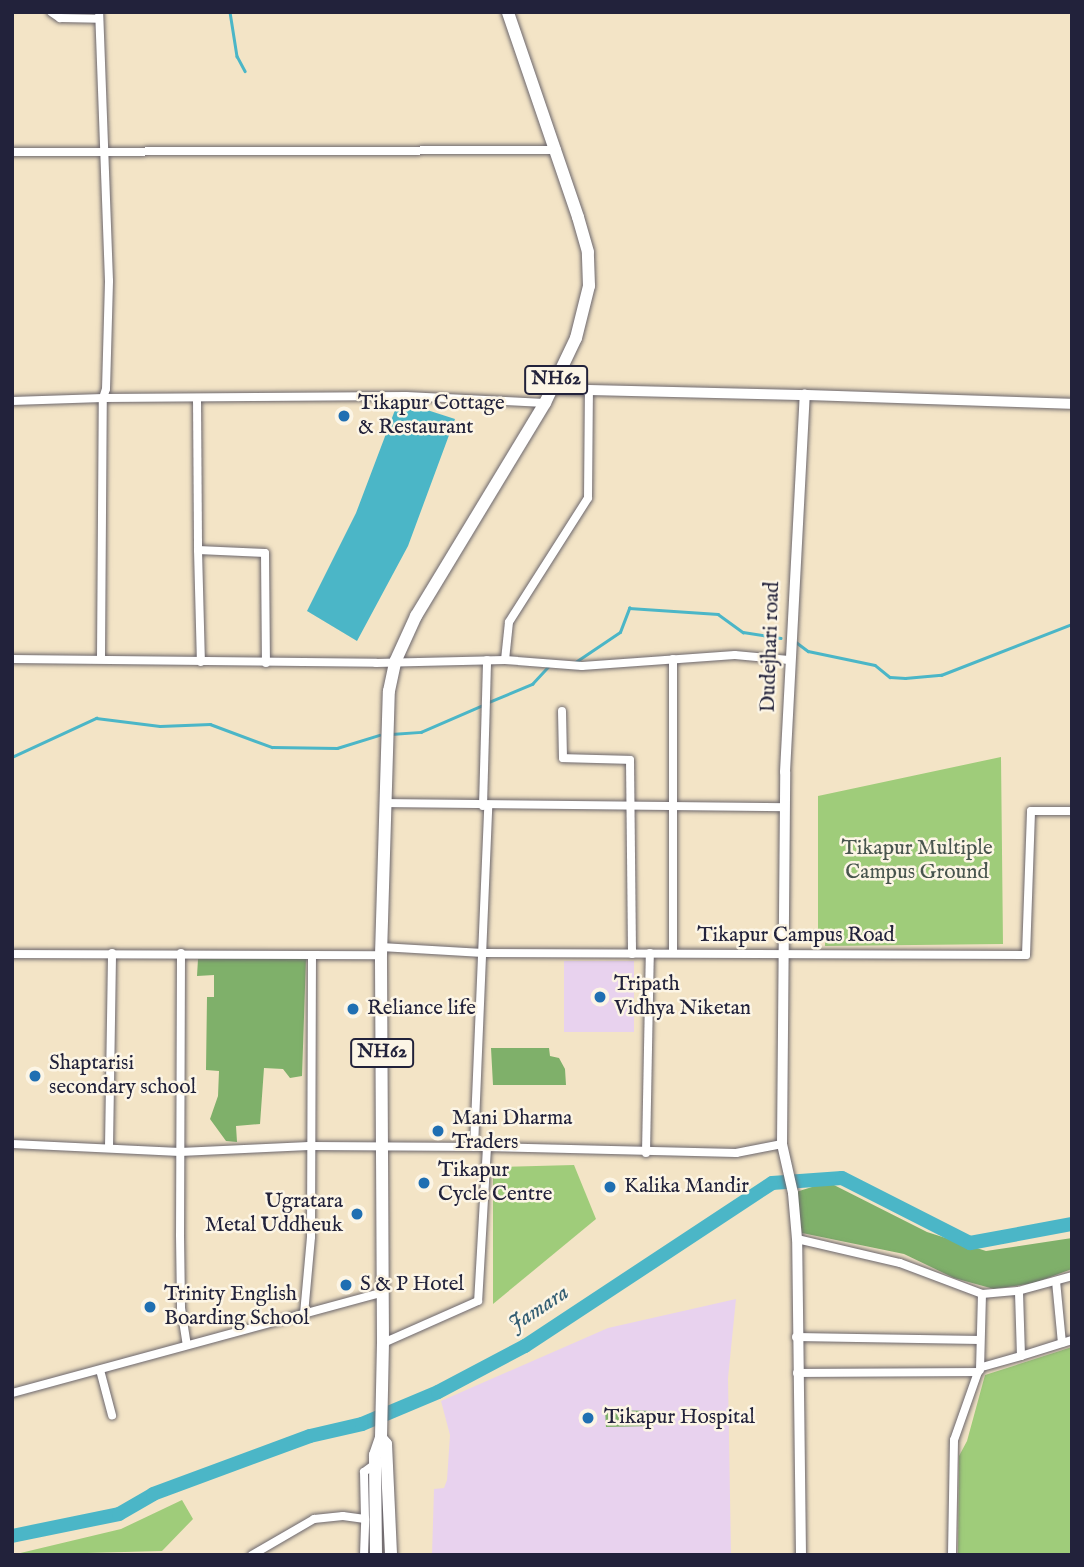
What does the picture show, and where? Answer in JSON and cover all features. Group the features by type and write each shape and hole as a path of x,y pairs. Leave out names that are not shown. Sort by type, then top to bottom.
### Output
{"main road":[{"name":"NH62","path":"376,1555 375,1464 381,1435 383,1343 380,1293 384,803 386,728 395,662 423,605 545,403 576,338 589,286 588,252 557,150 508,12"},
{"name":"NH62","path":"381,1435 386,1444 391,1555"}],"street":[{"path":"51,12 60,18 99,15 109,281 103,398 101,657"},
{"path":"12,152 557,150"},
{"path":"552,389 1072,404"},
{"path":"505,660 509,622 588,498 589,391"},
{"name":"Dudejhari road","path":"801,1555 796,1239 793,1193 785,1168 782,1144 789,660 805,395"},
{"path":"12,401 406,396 545,403"},
{"path":"197,399 201,662"},
{"path":"198,551 265,553 266,663"},
{"path":"12,659 101,657 266,663 505,660 582,666 735,655 789,660"},
{"path":"673,659 673,953"},
{"path":"474,1147 482,953 488,660"},
{"path":"562,711 563,758 630,760 632,954"},
{"path":"384,803 486,807 785,807"},
{"name":"Tikapur Campus Road","path":"12,954 381,951 1026,955 1031,811 1072,811"},
{"path":"109,1147 112,953"},
{"path":"181,953 181,1308 187,1345"},
{"path":"646,1153 650,953"},
{"path":"304,1314 311,1237 309,1146 312,960"},
{"path":"12,1144 180,1152 309,1146 382,1146 736,1153 782,1144"},
{"path":"383,1343 478,1301 487,1147"},
{"path":"796,1239 900,1263 982,1294 1019,1291 1072,1276"},
{"path":"1056,1281 1062,1343"},
{"path":"1019,1291 1021,1356"},
{"path":"12,1393 380,1293"},
{"path":"952,1555 954,1440 980,1369 982,1294"},
{"path":"796,1337 980,1340"},
{"path":"797,1373 980,1369 1072,1340"},
{"path":"100,1370 112,1415"},
{"path":"364,1555 364,1472 375,1464"},
{"path":"252,1555 314,1519 343,1516 365,1519"}],"shaded area":[{"name":"Tripath Vidhya Niketan","path":"564,961 634,961 634,1032 564,1032"},
{"name":"Tikapur Hospital","path":"736,1299 728,1378 731,1555 432,1555 434,1489 444,1488 447,1480 450,1435 441,1401 608,1328"}],"green space":[{"name":"Tikapur Multiple Campus Ground","path":"1001,757 1003,944 825,946 825,934 818,934 818,796"},
{"path":"306,958 302,1076 290,1078 283,1069 264,1068 260,1124 236,1126 237,1142 226,1141 210,1119 218,1096 219,1071 206,1070 207,997 214,997 214,975 197,976 198,959"},
{"path":"491,1048 549,1048 550,1056 559,1058 565,1069 566,1085 493,1085"},
{"path":"574,1165 596,1219 493,1304 493,1167"},
{"path":"828,1182 927,1232 986,1251 1072,1238 1072,1269 1034,1283 994,1289 954,1278 904,1254 802,1233 796,1192"},
{"path":"1072,1347 1072,1555 958,1555 959,1456 967,1441 985,1375"},
{"path":"605,1410 657,1411 653,1426 606,1427"},
{"path":"182,1500 193,1519 162,1551 12,1555 121,1529"}],"water":[{"path":"424,409 455,419 408,546 357,641 307,611 356,513 395,410"}],"waterway":[{"path":"230,12 237,56 245,71"},
{"path":"574,663 620,632 629,608 718,614 743,632 781,638"},
{"path":"796,642 808,651 875,665 890,677 905,678 941,675 1072,624"},
{"path":"489,702 532,684 550,665"},
{"path":"391,734 421,732 483,705"},
{"path":"12,757 96,718 160,726 210,724 272,747 337,748 379,735"},
{"name":"Jamara","path":"12,1536 119,1514 153,1494 310,1436 362,1424 438,1392 525,1346 772,1183 842,1178 970,1243 1072,1224"}],"place":[{"name":"Tikapur Cottage & Restaurant","path":"344,416"},
{"name":"Tripath Vidhya Niketan","path":"600,997"},
{"name":"Reliance life","path":"353,1009"},
{"name":"Shaptarisi secondary school","path":"35,1076"},
{"name":"Mani Dharma Traders","path":"438,1131"},
{"name":"Tikapur Cycle Centre","path":"424,1183"},
{"name":"Kalika Mandir","path":"610,1187"},
{"name":"Ugratara Metal Uddheuk","path":"357,1214"},
{"name":"S & P Hotel","path":"346,1285"},
{"name":"Trinity English Boarding School","path":"150,1307"},
{"name":"Tikapur Hospital","path":"588,1418"}]}
